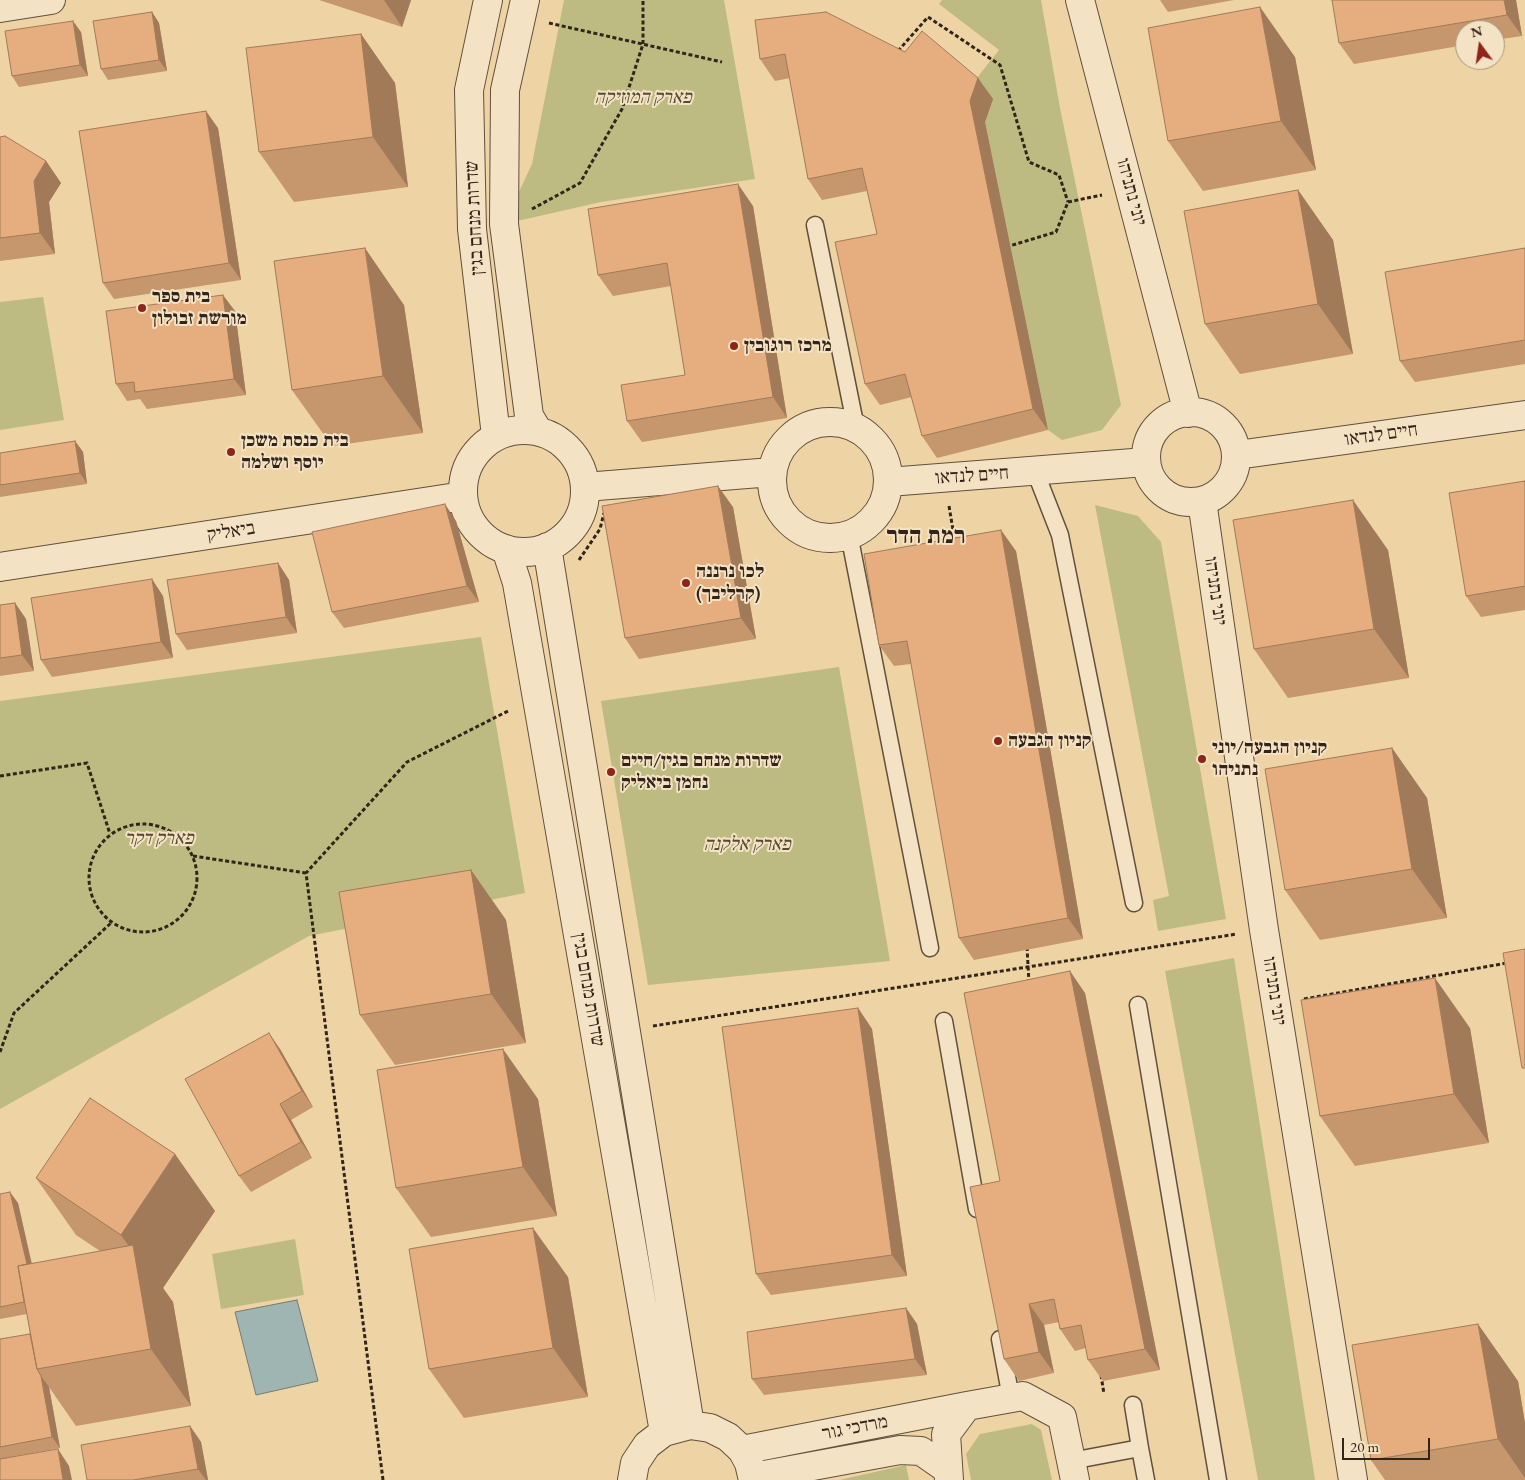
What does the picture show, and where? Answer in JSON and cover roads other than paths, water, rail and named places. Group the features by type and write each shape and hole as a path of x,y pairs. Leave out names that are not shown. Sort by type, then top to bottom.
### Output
{"street":[{"path":"0,8 52,0"},
{"name":"שדרות מנחם בגין","path":"488,0 470,90 472,229 496,436"},
{"name":"שדרות מנחם בגין","path":"524,0 505,90 504,224 529,416 538,431"},
{"name":"יוני נתניהו","path":"1080,0 1188,413"},
{"path":"1188,413 1212,417 1224,427 1233,440 1237,455 1235,470 1228,484 1216,495 1202,502 1173,499 1160,490 1150,477 1146,462 1146,453 1151,438 1160,425 1173,416 1188,413"},
{"name":"חיים לנדאו","path":"1237,455 1525,415"},
{"path":"820,422 838,422 856,428 870,437 880,450 886,466 888,482 885,499 876,514 864,526 849,534 830,538 810,534 793,525 780,510 772,492 772,472 777,455 788,439 802,428 820,422"},
{"path":"516,430 538,431 556,438 571,451 581,468 585,487 583,506 575,523 563,537 547,547 526,551 506,549 489,541 476,529 466,513 463,496 464,478 470,460 482,446 496,436 516,430"},
{"name":"חיים לנדאו","path":"888,482 1146,462"},
{"path":"585,487 772,472"},
{"name":"ביאליק","path":"0,568 463,496"},
{"name":"יוני נתניהו","path":"1202,502 1264,930 1353,1480"},
{"name":"שדרות מנחם בגין","path":"547,547 690,1425"},
{"name":"שדרות מנחם בגין","path":"506,549 517,583 664,1432"},
{"name":"מרדכי גור","path":"742,1450 1023,1396 1062,1417 1073,1470"},
{"name":"מרדכי גור","path":"948,1474 946,1434 967,1406"},
{"path":"632,1480 636,1463 647,1445 664,1432 690,1425 716,1431 728,1437 742,1450 753,1479"},
{"name":"מרדכי גור","path":"753,1479 900,1450 921,1451 948,1474"}],"lane":[{"path":"815,225 856,428"},
{"path":"1035,471 1060,535 1134,903"},
{"path":"849,534 930,948"},
{"path":"1138,1005 1218,1480"},
{"path":"944,1021 980,1224"},
{"path":"997,1321 1011,1398"},
{"path":"1133,1405 1146,1480"},
{"path":"1073,1470 1140,1448"}],"water":[{"path":"297,1300 318,1381 256,1395 235,1312"}],"place":[{"name":"בית ספר מורשת זבולון","path":"142,308"},
{"name":"מרכז רוגובין","path":"734,346"},
{"name":"בית כנסת משכן יוסף ושלמה","path":"231,452"},
{"name":"לכו נרננה (קרליבך)","path":"686,583"},
{"name":"קניון הגבעה","path":"998,741"},
{"name":"קניון הגבעה/יוני נתניהו","path":"1202,759"},
{"name":"שדרות מנחם בגין/חיים נחמן ביאליק","path":"611,772"}],"district":[{"name":"רמת הדר","path":"926,536"}],"park label":[{"name":"פארק המוזיקה","path":"643,98"},
{"name":"פארק דקר","path":"159,839"},
{"name":"פארק אלקנה","path":"747,845"}]}
